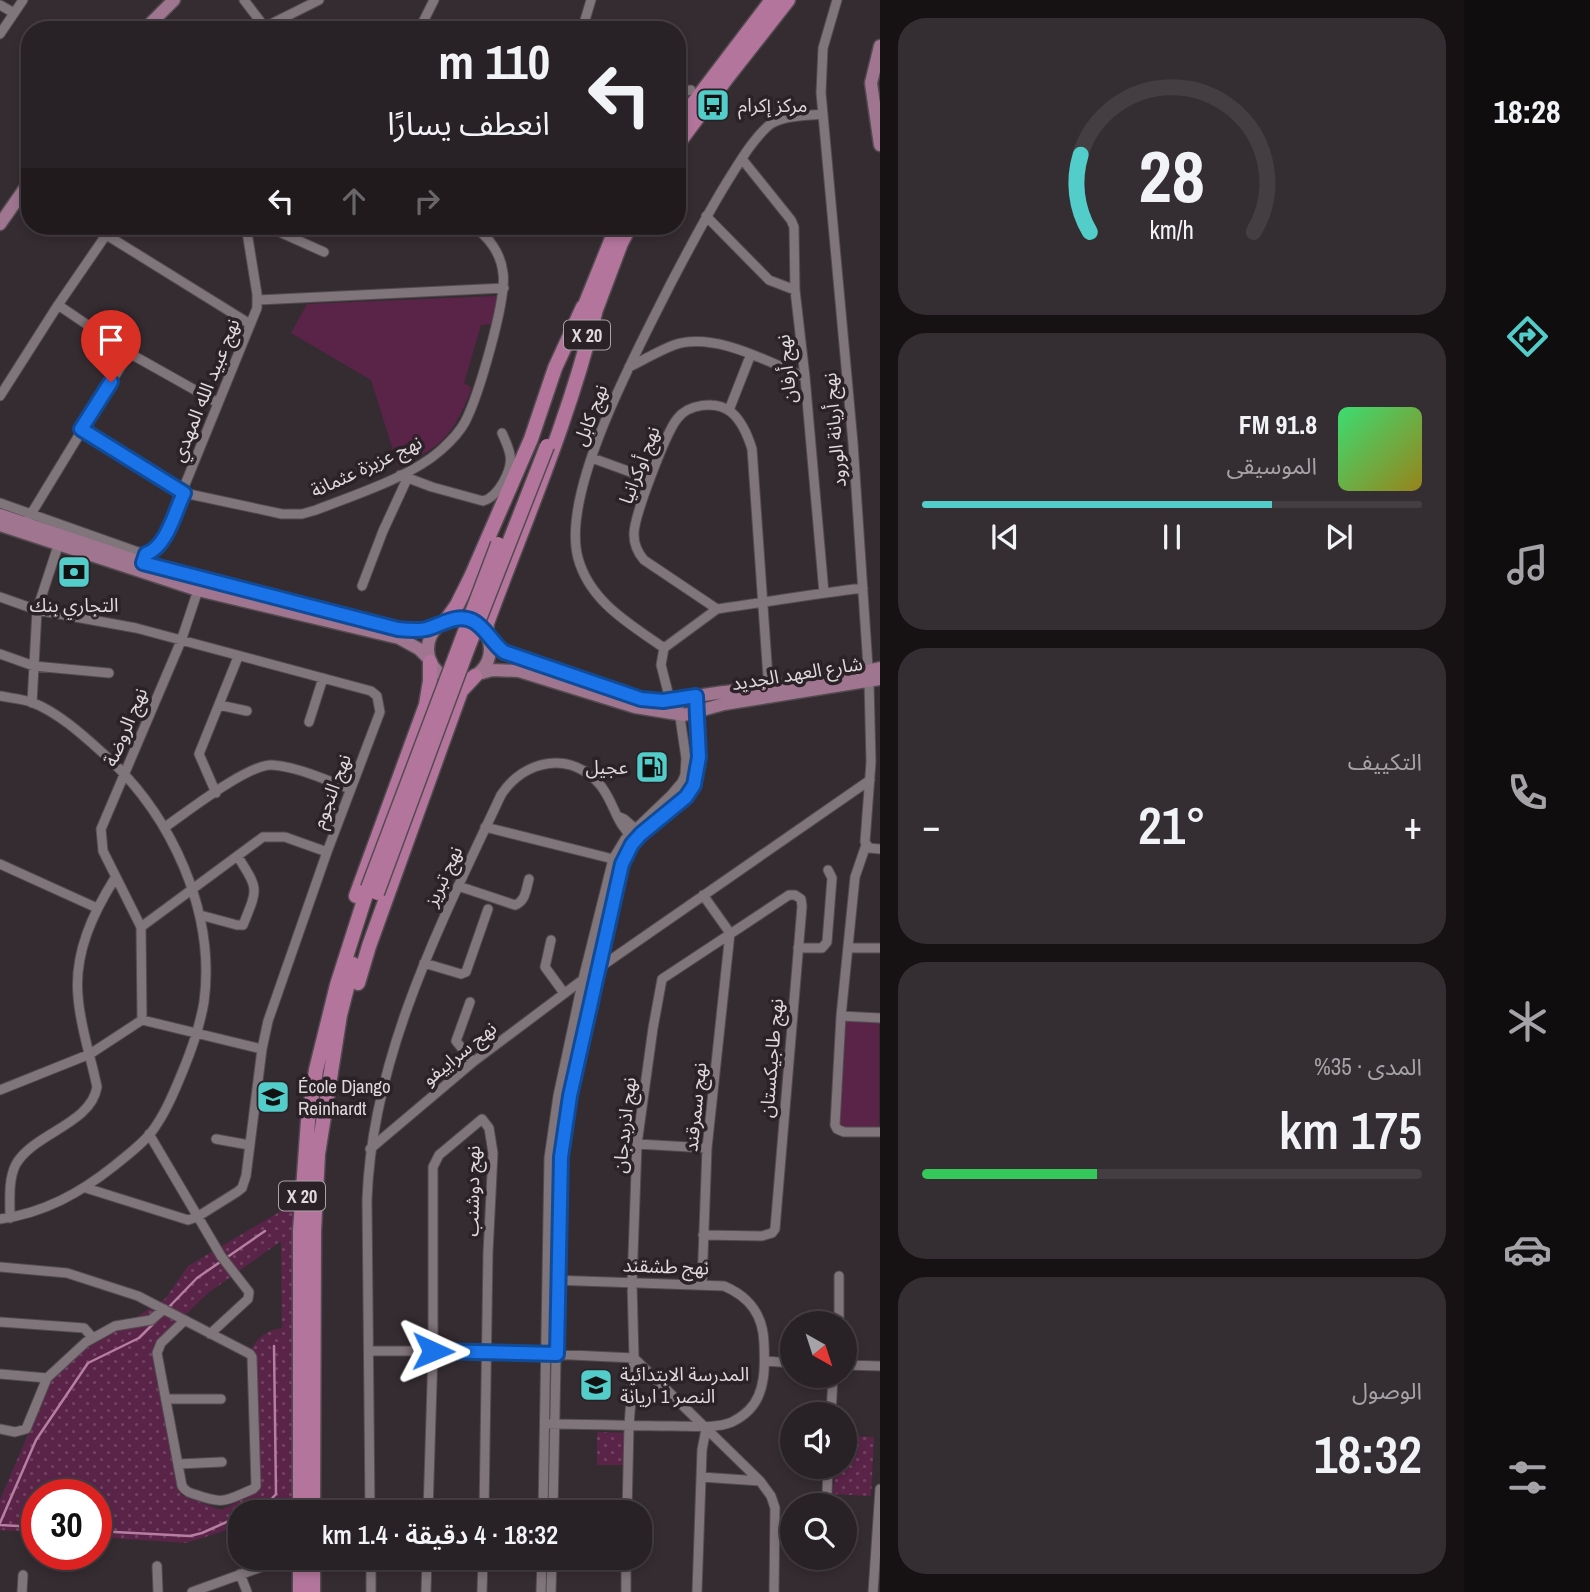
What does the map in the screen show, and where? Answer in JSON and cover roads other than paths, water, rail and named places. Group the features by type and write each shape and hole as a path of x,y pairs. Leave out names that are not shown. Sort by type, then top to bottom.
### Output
{"highway":[{"path":"686,133 788,0"},
{"path":"686,89 768,5"},
{"path":"686,113 768,5"},
{"path":"590,289 607,235"},
{"name":"X 20","path":"589,310 590,289 613,235"},
{"name":"X 20","path":"300,1500 300,1231 304,1153 323,1071 337,985 461,638 542,444 589,310 625,235"},
{"path":"443,622 457,606 471,577 531,439 555,368 589,310"},
{"path":"487,636 487,623 553,452 580,373 589,310"},
{"path":"323,1071 329,986 349,917 426,705 430,660"},
{"path":"323,1071 461,691 476,675"},
{"name":"X 20","path":"313,1500 314,1231 323,1071"},
{"path":"300,1570 300,1592"},
{"path":"313,1570 313,1592"}],"main road":[{"path":"153,21 174,0"},
{"path":"880,46 872,83 880,145"},
{"path":"0,224 21,194"},
{"path":"0,515 28,519 144,558 398,629 425,629 463,618 472,621 487,636 489,657 476,675 465,680 454,680 436,671 419,649 399,638 198,590 0,526"},
{"path":"430,660 429,639 443,622"},
{"name":"شارع العهد الجديد","path":"487,636 504,652 641,699 675,700 696,696 769,692"},
{"name":"شارع العهد الجديد","path":"476,675 492,670 519,671 635,707 680,715 769,692 874,675"}],"street":[{"path":"0,34 23,0"},
{"path":"244,0 260,21"},
{"path":"281,21 319,0"},
{"path":"423,21 433,0"},
{"path":"585,21 591,0"},
{"name":"نهج أريانة الورود","path":"837,0 823,48 821,84 863,588 874,675 866,845 855,877 841,1016 835,1125 844,1132 880,1132"},
{"path":"0,5 14,13"},
{"name":"نهج كابل","path":"664,648 596,596 578,559 576,524 592,458 629,368 706,216 742,159 766,128 776,121 823,114"},
{"name":"نهج أرفان","path":"742,159 791,220 795,235 795,290 806,377 824,593"},
{"path":"706,216 769,280 795,290"},
{"path":"0,396 106,235 250,324"},
{"name":"نهج عبيد الله المهدي","path":"144,558 162,541 184,493 258,300 247,235"},
{"path":"286,235 324,252"},
{"name":"نهج عزيزة عثمانة","path":"81,429 184,493 264,511 292,514 316,510 403,477 439,453 453,439 472,406 498,320 504,288 504,275 495,249 483,235"},
{"path":"258,300 504,288"},
{"path":"58,305 129,353 218,403"},
{"path":"629,368 675,345 711,342 751,354 806,377"},
{"path":"0,503 28,519 129,353"},
{"path":"751,354 729,410 742,425 752,449 769,692"},
{"name":"نهج أوكرانيا","path":"717,609 640,555 633,532 650,479 676,420 683,412 701,405 729,410"},
{"path":"362,586 403,477 483,501 490,499 495,495 510,464 510,454 502,433"},
{"path":"592,458 650,479"},
{"path":"32,703 37,610 58,546"},
{"path":"543,1500 552,1130 583,979 613,859 682,782 686,758 680,715 662,665 664,648 717,609 863,588"},
{"name":"نهج الروضة","path":"141,927 103,851 101,829 181,641 198,590"},
{"name":"نهج النجوم","path":"0,597 37,610 136,628 371,691 380,703 380,712 268,1020 246,1176 242,1188 197,1217"},
{"path":"0,654 34,666 109,673"},
{"path":"216,793 199,754 238,657"},
{"path":"309,722 323,678"},
{"path":"0,696 32,703 83,735 125,773 166,827 200,915 205,984 197,1035 179,1081 149,1134 86,1188 57,1202 5,1218 11,1180 17,1163 36,1145 93,1102 97,1087 82,1022 77,976 81,954 97,908 115,878"},
{"path":"553,1500 561,1157 570,1096 619,873 626,854 635,834 686,797 694,785 699,757 696,696"},
{"path":"219,705 247,711"},
{"name":"نهج تبريز","path":"370,1149 399,1033 424,963 485,827 508,783 520,772 534,766 549,763 568,765 589,775 602,788 617,816 635,834"},
{"path":"166,827 247,773 270,765 301,772 350,789"},
{"name":"نهج سراييفو","path":"370,1149 473,1062 564,993 870,780"},
{"path":"485,827 613,859"},
{"path":"142,1020 141,927 263,837 285,837 327,852"},
{"path":"866,845 872,849 880,849"},
{"path":"200,915 243,925 256,890 238,857"},
{"path":"0,864 97,908"},
{"path":"798,948 822,948 827,942 832,878 828,870"},
{"path":"458,886 515,905 521,903 524,898 529,879"},
{"path":"703,894 730,933"},
{"name":"نهج طاجيكستان","path":"704,1235 762,1236 775,1229 802,901 795,895 789,895 730,933"},
{"path":"424,963 461,974 467,972 488,909"},
{"name":"نهج اذربدجان","path":"627,1500 634,1358 632,1283 637,1144 653,1028 662,979 730,933"},
{"name":"نهج سمرقند","path":"702,1284 707,1148 730,933"},
{"path":"551,940 545,967 564,993"},
{"path":"848,948 880,948"},
{"path":"470,1002 456,1041 473,1062"},
{"path":"841,1016 880,1018"},
{"path":"0,1090 90,1054 142,1020 262,1049"},
{"name":"نهج دوشنب","path":"433,1351 433,1167 439,1155 482,1119 489,1128 493,1153 487,1351"},
{"path":"149,1134 197,1217 249,1295 248,1299 210,1334"},
{"path":"215,1139 249,1145"},
{"path":"637,1144 707,1148"},
{"path":"370,1149 370,1500"},
{"path":"86,1188 184,1220 197,1217"},
{"path":"0,1267 67,1273 138,1296 185,1320 210,1334 247,1352 252,1357 256,1486 220,1502 184,1489 166,1399 158,1346 185,1320"},
{"path":"839,1276 839,1311"},
{"name":"نهج طشقند","path":"544,1424 705,1427 730,1423 751,1408 762,1384 765,1362 759,1317 747,1299 739,1292 724,1286 547,1280"},
{"path":"0,1429 26,1429 47,1378 93,1337 115,1326 152,1320 164,1309"},
{"path":"0,1322 84,1328 93,1337"},
{"path":"370,1351 487,1351 634,1358 760,1481 771,1496 775,1508 774,1592"},
{"path":"428,1500 433,1351"},
{"path":"484,1500 487,1351"},
{"path":"765,1362 780,1363"},
{"path":"858,1365 880,1366"},
{"path":"0,1374 47,1378"},
{"path":"166,1399 222,1399"},
{"path":"697,1592 705,1427"},
{"path":"179,1464 222,1462"},
{"path":"701,1477 760,1481"},
{"path":"875,1587 880,1489"},
{"path":"157,1566 158,1592"},
{"path":"192,1592 217,1588 252,1570"},
{"path":"370,1570 371,1592"},
{"path":"426,1592 427,1570"},
{"path":"482,1592 483,1570"},
{"path":"541,1592 542,1570"},
{"path":"551,1592 552,1570"},
{"path":"626,1570 626,1592"},
{"path":"240,1574 247,1592"},
{"path":"22,1592 23,1575"}],"waterway":[{"path":"167,1309 197,1278 265,1231"},
{"path":"0,1523 36,1440 88,1363 139,1338 158,1319"},
{"path":"271,1500 276,1494 274,1346"},
{"path":"112,1532 190,1536 228,1521"},
{"path":"0,1525 21,1526"}],"place":[{"name":"مركز إكرام","path":"713,105"},
{"name":"التجاري بنك","path":"74,572"},
{"name":"عجيل","path":"652,767"},
{"name":"École Django Reinhardt","path":"273,1097"},
{"name":"المدرسة الابتدائية النصر 1 اريانة","path":"596,1385"}]}
